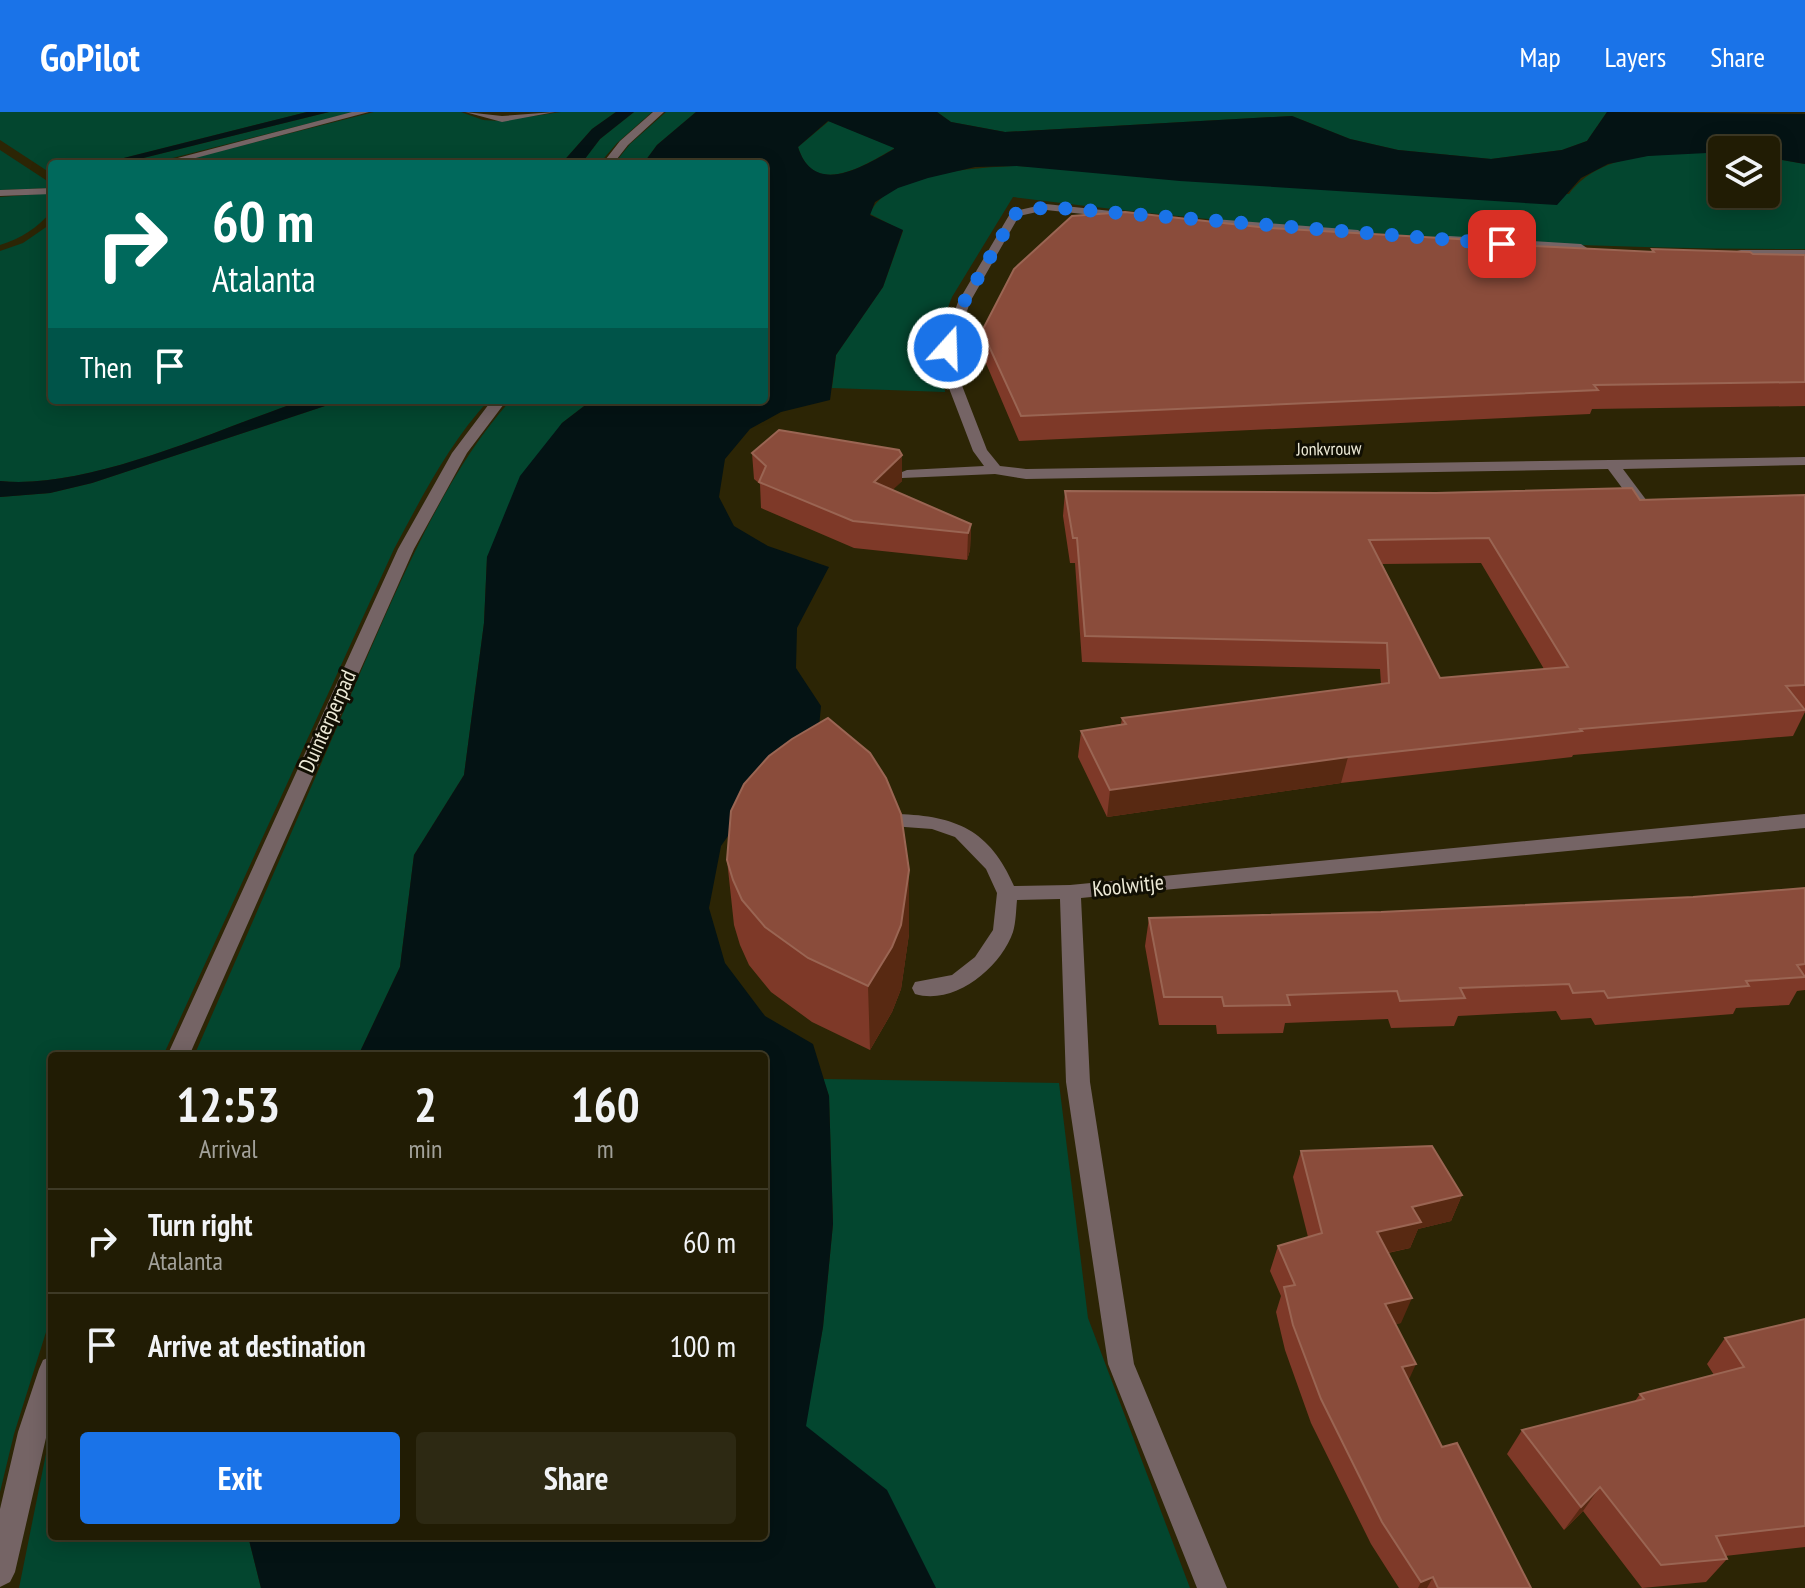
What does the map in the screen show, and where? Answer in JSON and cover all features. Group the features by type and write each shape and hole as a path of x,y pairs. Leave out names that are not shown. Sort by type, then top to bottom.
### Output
{"street":[{"path":"176,160 364,112"},
{"path":"470,112 502,119 550,112"},
{"path":"610,160 624,143 659,112"},
{"path":"0,193 48,191"},
{"path":"995,470 980,451 954,383 948,348 964,302 1015,214 1046,207 1141,217"},
{"path":"1205,222 1364,234"},
{"path":"1428,239 1599,249"},
{"path":"1724,254 1805,254"},
{"name":"Duinterperpad","path":"180,1052 406,549 444,475 479,422 496,404"},
{"name":"Jonkvrouw","path":"907,475 995,470 1026,474 1805,461"},
{"path":"1612,464 1651,517"},
{"path":"898,821 933,822 962,832 995,865 1007,893 1003,931 983,963 958,982 923,988"},
{"name":"Koolwitje","path":"1212,1588 1121,1364 1078,1082 1070,892 1805,821"},
{"path":"1007,893 1070,892"},
{"path":"0,1572 32,1432 48,1382"}],"green space":[{"path":"0,112 307,112 116,160 48,160 48,171 0,140"},
{"path":"329,112 354,112 165,160 135,160"},
{"path":"374,112 461,112 483,120 500,121 561,112 616,112 592,129 565,160 185,160"},
{"path":"634,112 652,112 602,160 584,160 600,139"},
{"path":"666,112 696,112 657,145 646,160 617,160 630,144"},
{"path":"937,112 1607,112 1587,141 1562,150 1491,159 1398,150 1350,139 1292,116 1005,132 951,122"},
{"path":"829,121 895,148 855,169 828,175 816,171 806,163 798,147"},
{"path":"0,150 48,181 48,188 0,190"},
{"path":"1708,152 1708,208 1780,208 1780,160 1805,164 1805,249 1606,246 1408,236 1210,219 1013,197 952,297 938,332 945,392 832,388 836,355 883,287 903,231 870,214 879,200 913,181 958,171 1017,166 1569,194 1582,180 1598,170 1653,155"},
{"path":"48,193 48,215 22,236 0,245 0,197"},
{"path":"48,226 48,404 293,404 113,467 35,481 0,481 0,251 23,243"},
{"path":"331,404 486,404 449,452 394,549 165,1052 48,1052 48,1326 14,1434 0,1492 0,497 50,493 92,483"},
{"path":"508,404 587,404 562,423 487,557 484,623 464,775 414,855 400,967 360,1052 196,1052 382,623 440,503 486,431"},
{"path":"823,1079 1059,1083 1088,1318 1190,1588 936,1588 805,1426 823,1327 833,1224 829,1096"},
{"path":"48,1444 48,1540 249,1540 261,1588 19,1588"}],"shaded area":[{"path":"307,112 329,112 135,160 116,160"},
{"path":"616,112 634,112 600,139 584,160 565,160 592,129"},
{"path":"696,112 937,112 951,122 1005,132 1292,116 1350,139 1398,150 1491,159 1562,150 1587,141 1607,112 1805,114 1805,164 1780,160 1780,136 1708,136 1708,153 1648,156 1608,164 1581,178 1557,205 1180,181 1017,166 975,167 928,178 898,188 875,202 870,215 903,230 883,287 836,355 830,400 781,412 750,429 725,459 719,497 734,526 768,546 829,567 797,628 796,668 821,706 819,727 763,786 721,846 709,908 725,963 765,1016 813,1044 829,1096 833,1224 823,1327 806,1426 887,1490 936,1588 261,1588 249,1540 768,1540 768,1052 360,1052 400,967 414,855 464,775 484,623 487,557 520,476 562,423 587,404 768,404 768,160 646,160 657,145","holes":["828,121 894,148 841,174 827,175 805,162 798,147"]},
{"path":"293,404 331,404 92,483 50,493 0,497 0,481 73,476 113,467"}],"building":[{"path":"1125,212 1268,228 1474,240 1475,243 1654,252 1652,249 1805,255 1805,382 1594,385 1598,390 1021,416 982,331 1014,269 1072,216"},
{"path":"779,430 899,450 902,455 874,482 971,524 968,533 853,521 759,482 766,466 752,453"},
{"path":"1632,488 1640,500 1805,495 1805,685 1786,686 1805,710 1580,729 1582,731 1348,757 1110,790 1081,731 1126,724 1122,718 1389,683 1387,643 1085,636 1077,538 1073,538 1065,491 1436,493","holes":["1489,538 1568,667 1440,678 1369,540"]},
{"path":"828,718 870,753 886,778 901,814 909,870 901,925 892,947 868,986 808,958 765,927 742,900 727,860 731,811 744,784 769,756"},
{"path":"1805,888 1805,964 1797,965 1805,977 1746,981 1749,986 1608,998 1604,991 1573,993 1569,984 1460,988 1465,998 1400,1001 1397,991 1287,995 1290,1005 1224,1006 1222,997 1164,997 1149,918 1381,912 1693,897"},
{"path":"1432,1146 1462,1195 1412,1207 1421,1222 1377,1232 1412,1298 1385,1304 1416,1364 1402,1367 1442,1447 1457,1443 1531,1588 1438,1588 1433,1577 1421,1582 1382,1522 1321,1399 1293,1325 1284,1287 1295,1285 1278,1246 1322,1233 1301,1151"},
{"path":"1805,1319 1805,1526 1716,1536 1727,1559 1661,1565 1600,1487 1581,1507 1522,1430 1644,1399 1640,1394 1744,1367 1725,1338"}],"route":[{"path":"948,348 964,302 1015,214 1046,207 1171,220 1502,244"}]}
